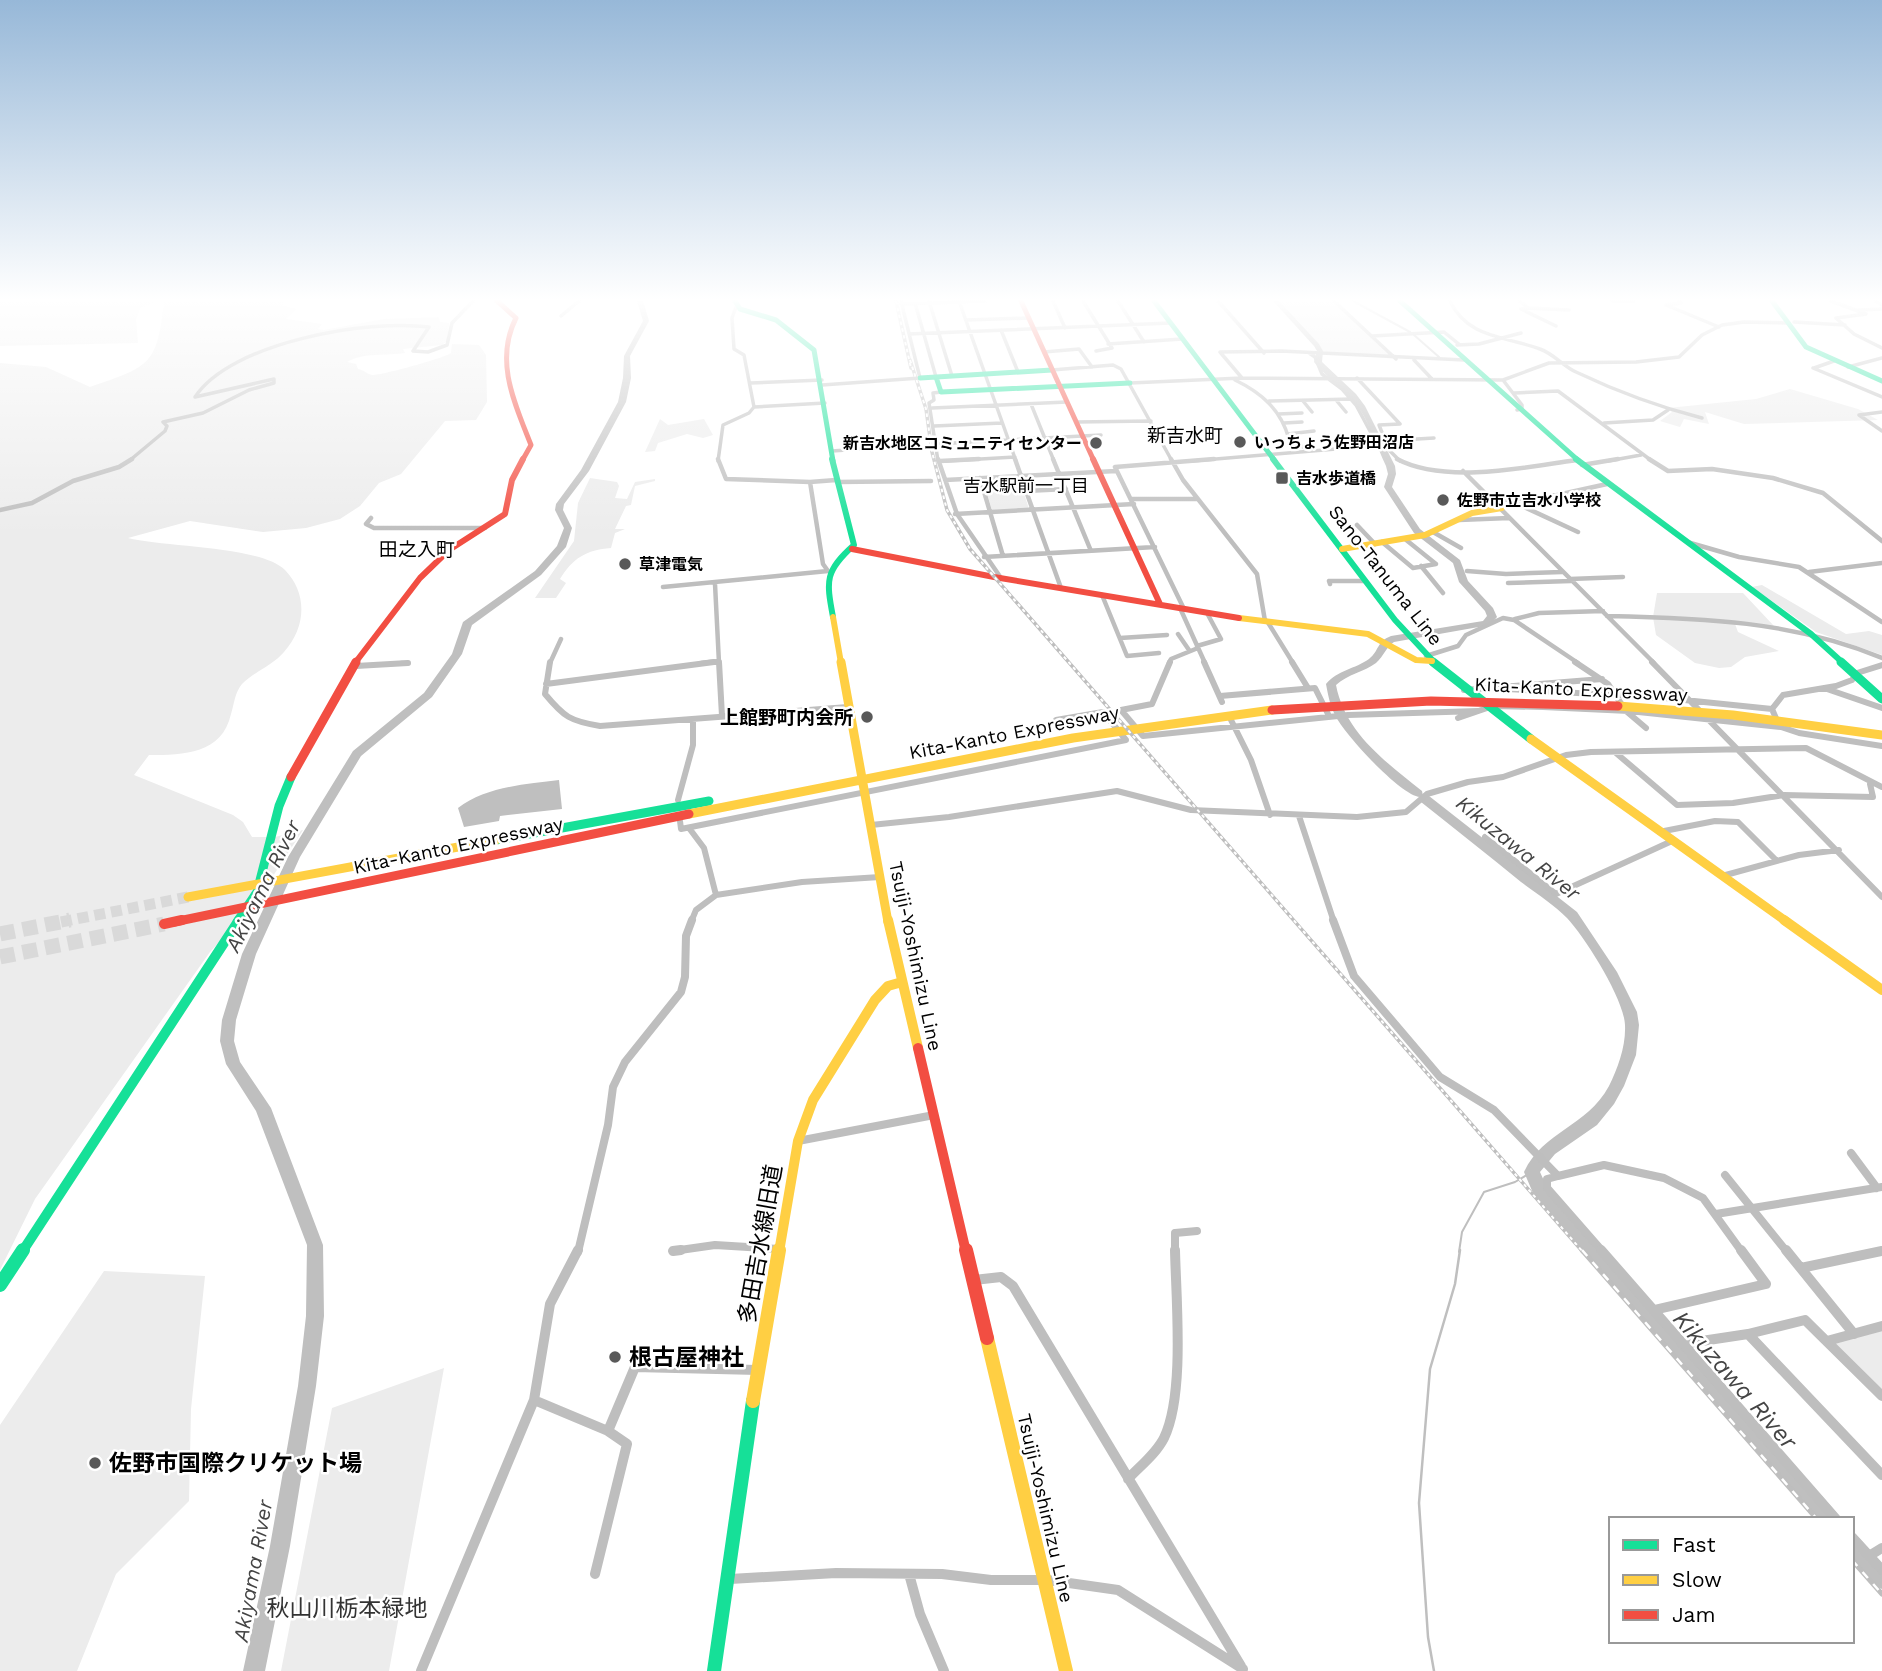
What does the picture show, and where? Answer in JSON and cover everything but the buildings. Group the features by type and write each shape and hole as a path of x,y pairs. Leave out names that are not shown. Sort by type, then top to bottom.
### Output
{"main road":[{"path":"0,1285 257,892 266,869 277,806 296,766 391,612 440,557 457,544 488,528 505,514 510,485 531,445 508,379"},
{"path":"821,379 836,481 854,544 828,571"},
{"path":"937,379 941,392 1130,383"},
{"path":"1056,379 1160,604"},
{"path":"1484,379 1579,463 1811,634 1857,673 1882,699"},
{"name":"Sano-Tanuma Line","path":"1213,380 1429,659 1488,708 1882,990"},
{"path":"1342,549 1433,532 1501,502"},
{"path":"852,549 1001,578 1208,613 1368,634 1416,660 1429,659"},
{"name":"Tsuiji-Yoshimizu Line","path":"828,571 827,585 848,707 902,982 1066,1671"},
{"name":"Kita-Kanto Expressway","path":"1348,701 1452,694 1612,699 1882,735"},
{"name":"Kita-Kanto Expressway","path":"188,897 1112,727 1318,702 1461,701 1618,705 1882,729"},
{"name":"Kita-Kanto Expressway","path":"164,924 387,879 853,776"},
{"name":"多田吉水線旧道","path":"713,1671 758,1370 798,1141 813,1100 875,1000 888,986 902,982"}],"street":[{"path":"0,510 32,503 65,484 130,461 165,430 167,426 163,422 169,419 202,413 249,390 274,383 274,379 259,381 195,397 216,379"},
{"path":"749,379 754,407"},
{"path":"750,383 901,379"},
{"path":"987,379 1021,476"},
{"path":"1127,379 1197,499 1257,574 1266,621 1308,688"},
{"path":"1130,383 1233,379 1269,401 1284,423 1289,439 1312,452"},
{"path":"1327,379 1343,389 1352,399 1378,446"},
{"path":"1358,379 1400,424 1379,425 1384,443 1395,458 1409,465 1463,471 1579,463 1641,455"},
{"path":"1493,379 1503,380 1514,393 1523,408 1517,410"},
{"path":"1597,379 1668,410 1702,418"},
{"path":"1841,379 1880,395"},
{"path":"1514,393 1558,391 1604,423 1641,455 1668,471 1712,469 1773,478 1824,493 1882,541"},
{"path":"941,392 932,394 935,444 955,514 1001,578"},
{"path":"1269,401 1352,399"},
{"path":"1336,400 1346,412"},
{"path":"1303,401 1312,412"},
{"path":"932,408 1067,402"},
{"path":"825,403 754,407 749,413 723,425 718,453 722,476 733,481 931,481"},
{"path":"1031,404 1091,551"},
{"path":"1604,423 1653,421 1668,410"},
{"path":"1882,412 1859,415 1882,431"},
{"path":"1278,414 1302,413"},
{"path":"1076,422 1151,421"},
{"path":"1284,423 1302,422"},
{"path":"934,426 1002,423"},
{"path":"1288,434 1314,431"},
{"path":"935,444 1101,435"},
{"path":"1329,716 1317,690 1308,688 1221,699 1156,547 1115,467 1378,446 1384,443 1434,438"},
{"path":"832,451 917,445"},
{"path":"940,461 1014,457"},
{"path":"945,480 1116,471"},
{"path":"1463,471 1501,502 1578,532"},
{"path":"980,478 1003,556"},
{"path":"663,587 828,571 823,564 810,482"},
{"path":"1501,502 1557,495 1607,484"},
{"path":"1061,588 1026,491 1066,489"},
{"path":"955,514 1197,499"},
{"path":"1501,502 1509,517 1562,572 1839,850 1882,897"},
{"path":"1457,520 1509,517"},
{"path":"371,518 366,524 374,528 488,528"},
{"path":"1357,525 1413,568 1436,564 1405,539"},
{"path":"1433,532 1461,548"},
{"path":"1687,542 1699,542 1752,560 1791,564 1809,572 1882,622"},
{"path":"984,557 1156,547"},
{"path":"1809,572 1882,563"},
{"path":"1421,566 1443,593"},
{"path":"1467,571 1506,574 1562,572"},
{"path":"1508,583 1623,577"},
{"path":"1330,584 1329,581 1366,581"},
{"path":"715,584 722,716"},
{"path":"1102,595 1127,656 1159,653"},
{"path":"1208,613 1221,639 1171,659 1152,705 1121,710 1143,736 1232,722 1478,711"},
{"path":"1514,620 1539,613 1605,614 1748,624 1811,634 1882,658"},
{"path":"1429,659 1458,646 1466,635 1503,618 1514,620 1602,679 1618,694 1626,711 1646,728"},
{"path":"1178,634 1189,650"},
{"path":"1120,638 1167,635"},
{"path":"561,639 551,656 545,694 562,714 586,725 848,707"},
{"path":"546,684 719,661"},
{"path":"356,666 408,663"},
{"path":"1772,709 1789,691 1824,688 1852,680 1857,673 1882,665"},
{"path":"1464,690 1602,679"},
{"path":"1505,688 1618,694 1772,709 1799,733 1882,746"},
{"path":"1505,688 1518,706"},
{"path":"1824,688 1849,699 1882,708"},
{"path":"1548,691 1556,708"},
{"path":"1458,718 1488,708 1518,706 1783,721"},
{"path":"680,821 681,829 689,828 1126,740 1103,712 1056,720"},
{"path":"678,800 693,745 693,719"},
{"path":"1232,722 1251,760 1270,815"},
{"path":"871,825 949,817 1117,791 1136,793 1187,810 1357,817 1406,811 1427,794 1468,782 1503,777 1580,753 1736,747 1806,748 1870,784 1882,787"},
{"path":"1616,753 1677,805 1733,803 1784,795 1873,797 1870,784"},
{"path":"1299,816 1317,877 1354,976 1440,1077 1494,1110 1558,1175"},
{"path":"1659,832 1715,821 1738,822 1776,860"},
{"path":"689,828 704,848 716,895"},
{"path":"1485,837 1556,894 1672,841"},
{"path":"1721,876 1776,860 1839,850"},
{"path":"421,1671 534,1400 550,1304 578,1251 608,1125 613,1087 625,1062 681,992 685,977 688,927 696,910 716,895 802,881 880,877"},
{"path":"798,1141 934,1115"},
{"path":"1850,1153 1879,1188"},
{"path":"1654,1310 1766,1284 1703,1198 1664,1178 1604,1165 1547,1179 1547,1188 1834,1517"},
{"path":"1725,1175 1854,1334"},
{"path":"1716,1214 1879,1188"},
{"path":"1128,1479 1160,1445 1168,1428 1175,1360 1175,1233 1198,1231"},
{"path":"673,1251 715,1245 779,1249"},
{"path":"1801,1268 1882,1251"},
{"path":"974,1280 994,1276 1008,1279 1013,1286 1244,1670"},
{"path":"1682,1345 1748,1334 1805,1320 1882,1396"},
{"path":"1827,1341 1882,1326"},
{"path":"1748,1334 1882,1475"},
{"path":"608,1431 635,1367 758,1370"},
{"path":"534,1400 608,1431 627,1444 595,1574"},
{"path":"1854,1539 1882,1570"},
{"path":"1869,1556 1882,1548"},
{"path":"728,1580 836,1573 909,1574 1045,1580 1118,1590 1244,1670"},
{"path":"909,1574 920,1614 944,1671"}],"green space":[{"path":"0,379 72,379 90,387 110,380 487,379 487,402 476,420 445,421 401,474 379,483 360,506 340,519 306,528 263,532 190,521 128,538 256,556 285,570 298,589 301,611 297,632 280,657 240,687 226,727 219,737 200,750 149,755 134,775 233,815 243,822 252,837 275,837 303,830 258,899 210,952 35,1199 0,1270"},
{"path":"1790,389 1858,409 1878,420 1744,424 1705,412 1709,424 1684,419 1680,427 1660,421 1672,412 1668,408 1756,399"},
{"path":"660,419 668,425 704,419 713,435 703,438 687,434 658,443 655,451 645,452"},
{"path":"590,478 617,482 619,486 615,498 627,499 635,482 655,481 635,486 631,505 626,506 615,529 625,529 615,533 611,548 587,553 575,560 560,579 566,583 556,598 535,598 574,541 578,503"},
{"path":"1019,478 1029,509 992,510 983,480"},
{"path":"1762,585 1846,634 1869,631 1882,635 1882,655 1816,632 1752,587"},
{"path":"1657,593 1743,593 1774,626 1735,624 1738,632 1779,651 1745,657 1731,667 1719,668 1695,663 1656,635 1653,617"},
{"name":"佐野市国際クリケット場","path":"104,1271 205,1276 191,1409 189,1501 116,1574 77,1671 0,1671 0,1425"},
{"path":"1882,1326 1882,1396 1827,1341"},
{"name":"秋山川栃本緑地","path":"444,1368 389,1671 281,1671 332,1408"}],"shaded area":[{"path":"559,780 562,809 500,816 499,821 464,827 458,808 481,795 506,788"}],"waterway":[{"name":"Akiyama River","path":"254,1671 280,1546 307,1386 315,1316 315,1245 263,1108 233,1064 227,1041 229,1020 249,954 294,857 357,754 428,695 457,654 467,624 538,573 561,547 568,528 559,510 560,504 585,471 622,402 627,379"},
{"name":"Kikuzawa River","path":"1334,379 1362,408 1392,470 1388,487 1417,531 1457,562 1464,582 1490,610 1492,617 1486,623 1391,639 1383,644 1375,659 1337,678 1331,684 1334,701 1351,732 1377,759 1418,794"},
{"name":"Kikuzawa River","path":"1425,799 1572,915 1596,949 1630,1012 1632,1039 1617,1086 1592,1120 1550,1149 1536,1163 1532,1172 1539,1188 1827,1517"},
{"name":"Kikuzawa River","path":"1459,1252 1462,1232 1484,1192 1515,1182 1532,1172"},
{"name":"Kikuzawa River","path":"1434,1671 1428,1637 1419,1503 1430,1369 1455,1284 1460,1250"},
{"name":"Kikuzawa River","path":"1854,1547 1882,1579"}],"tunnel":[{"path":"61,922 188,897"},
{"path":"0,934 70,920"},
{"path":"0,957 164,924"}],"railway":[{"path":"916,379 926,409 932,452 947,510 970,549 1583,1252"},
{"path":"1582,1250 1815,1517"},
{"path":"1854,1562 1882,1594"}],"traffic: fast":[{"path":"819,379 836,480 854,545 836,562 828,576 833,617"},
{"path":"937,379 941,392 1130,383"},
{"path":"1213,379 1395,620 1432,661 1531,739"},
{"path":"1486,379 1559,446 1811,634 1882,699"},
{"path":"1877,379 1882,381"},
{"path":"0,1285 257,892 279,806 291,777"},
{"path":"496,840 709,801"},
{"path":"714,1671 753,1401"}],"traffic: slow":[{"path":"1342,549 1425,535 1472,513 1502,508"},
{"path":"833,617 887,916 918,1048"},
{"path":"1239,618 1368,634 1416,660 1432,661"},
{"path":"1618,706 1733,715 1882,735"},
{"path":"689,814 1073,738 1272,710"},
{"path":"1531,739 1882,990"},
{"path":"188,897 496,840"},
{"path":"753,1401 798,1141 813,1100 875,1000 888,986 902,982"},
{"path":"987,1338 1066,1671"}],"traffic: jam":[{"path":"291,777 339,690 398,603 442,556 505,514 512,480 531,445 508,379"},
{"path":"1057,379 1160,604"},
{"path":"852,549 994,577 1239,618"},
{"path":"1272,710 1431,701 1618,706"},
{"path":"164,924 689,814"},
{"path":"918,1048 987,1338"}],"place":[{"name":"いっちょう佐野田沼店","path":"1240,442"},
{"name":"新吉水地区コミュニティセンター","path":"1096,443"},
{"name":"吉水歩道橋","path":"1282,478"},
{"name":"佐野市立吉水小学校","path":"1443,500"},
{"name":"草津電気","path":"625,564"},
{"name":"上館野町内会所","path":"867,717"},
{"name":"根古屋神社","path":"615,1357"},
{"name":"佐野市国際クリケット場","path":"95,1463"}],"district":[{"name":"新吉水町","path":"1185,435"},
{"name":"吉水駅前一丁目","path":"1026,486"},
{"name":"田之入町","path":"417,549"}]}
